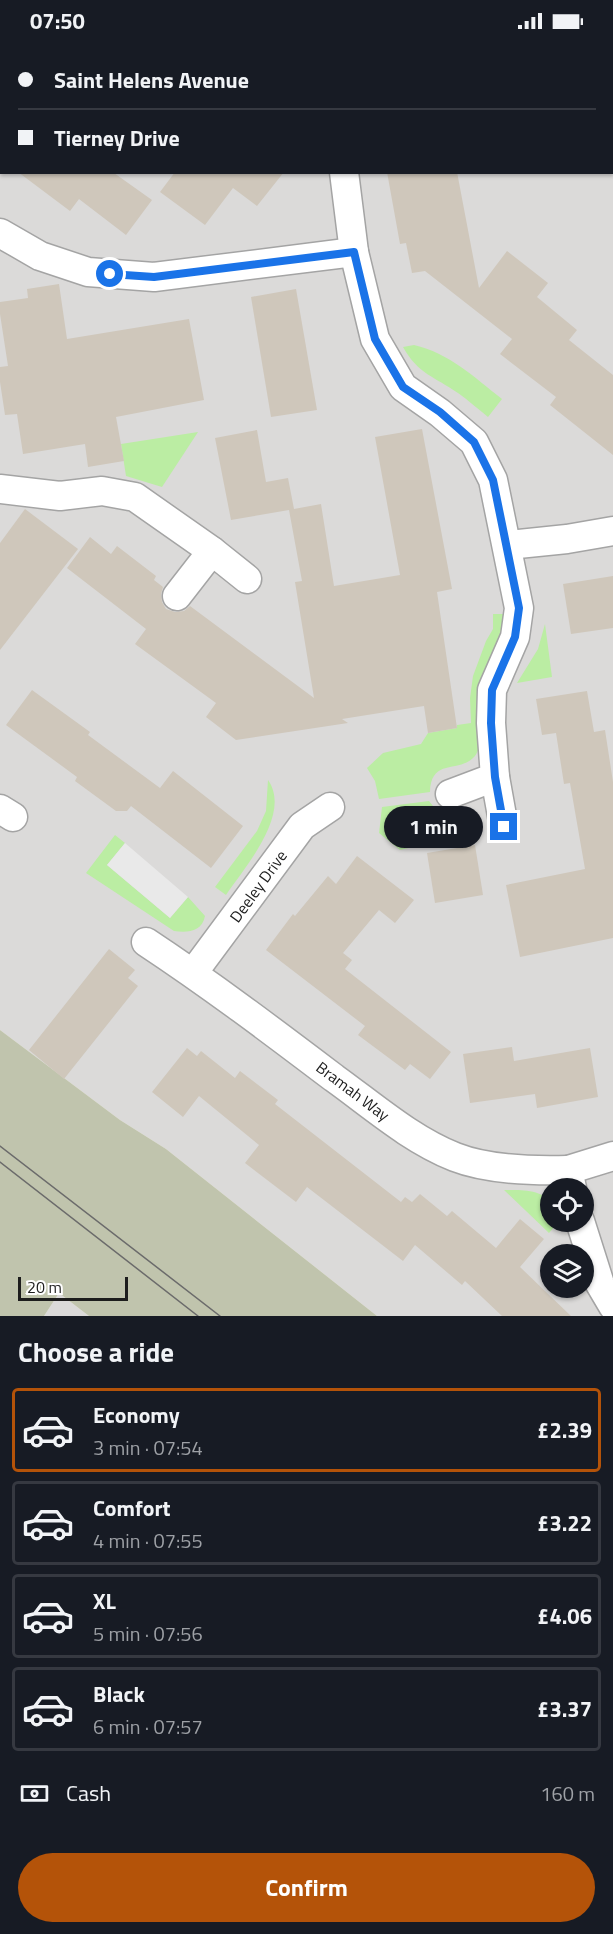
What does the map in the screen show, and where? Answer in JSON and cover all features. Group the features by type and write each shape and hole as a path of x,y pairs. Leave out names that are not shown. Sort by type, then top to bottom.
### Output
{"street":[{"path":"344,174 354,252 375,339 403,387 440,412 474,442 493,480 508,544 519,608 515,637 492,690 491,723 495,777 504,827"},
{"path":"2,239 40,256 88,272 154,277 354,252"},
{"path":"0,489 60,495 102,491 135,497 212,551 247,579"},
{"path":"508,544 567,539 613,531"},
{"path":"177,596 212,551"},
{"path":"450,794 495,777"},
{"name":"Deeley Drive","path":"193,973 302,826 330,807"},
{"name":"Bramah Way","path":"146,942 193,973 413,1136 456,1158 565,1178"},
{"name":"Bramah Way","path":"572,1178 613,1156"},
{"path":"583,1232 600,1284 613,1306"}],"shaded area":[{"path":"0,174 613,174 613,1316 377,1316 166,1149 120,1120 0,1030"},
{"path":"125,843 188,897 170,918 107,865"},
{"path":"0,1030 120,1120 166,1149 377,1316 89,1316 59,1293 44,1316 0,1316"},
{"path":"59,1293 89,1316 44,1316"}],"green space":[{"path":"414,345 450,360 502,399 488,417 462,396 421,369 403,347"},
{"path":"198,432 162,487 126,476 121,444"},
{"path":"493,614 505,614 499,641 480,683 480,741 475,756 469,761 435,774 430,792 379,799 375,781 367,768 383,753 421,744 428,733 471,723 470,698 473,676 493,629"},
{"path":"545,624 552,677 517,683 538,649"},
{"path":"268,780 274,794 274,808 270,824 254,855 226,895 215,887 257,831 266,811"},
{"path":"429,801 440,812 464,819 469,830 450,838 400,850 379,833 382,807"},
{"path":"115,835 125,843 107,865 170,918 188,897 205,916 201,925 189,931 174,931 86,873"},
{"path":"504,1190 531,1191 540,1194 540,1224"}],"building":[{"path":"21,174 115,174 152,200 126,235 79,199 70,211"},
{"path":"174,174 282,174 257,206 233,188 205,225 160,192"},
{"path":"387,174 457,174 479,288 507,251 548,283 537,297 577,330 569,340 613,375 613,455 550,405 556,397 500,354 512,339 425,271 412,273 406,243 400,244"},
{"path":"59,284 67,339 189,319 204,400 116,417 124,461 88,467 85,444 23,454 17,414 5,415 0,367 8,366 0,302 28,298 27,289"},
{"path":"296,289 317,410 271,417 251,297"},
{"path":"422,429 452,589 437,592 457,728 428,733 424,706 342,719 348,723 236,740 206,717 216,703 135,644 146,629 67,568 90,537 111,554 117,546 156,576 154,580 163,587 162,602 166,609 175,612 184,611 190,606 314,698 295,582 302,581 289,510 231,520 215,438 257,430 266,482 288,478 294,509 321,504 334,586 400,575 375,437"},
{"path":"25,509 78,549 0,650 0,543"},
{"path":"613,576 613,628 571,634 563,584"},
{"path":"32,690 90,732 88,735 160,788 173,771 243,826 211,868 131,806 127,811 116,811 75,781 77,777 6,725"},
{"path":"587,691 594,732 605,730 613,782 613,938 520,957 506,885 585,869 570,783 564,784 556,733 542,735 536,699"},
{"path":"475,845 483,895 435,903 427,853"},
{"path":"357,856 414,900 395,923 379,910 343,953 352,960 345,969 451,1052 430,1079 410,1064 405,1070 358,1035 365,1026 266,950 293,914 295,916 328,876 336,884"},
{"path":"109,949 135,970 128,978 138,986 64,1079 29,1050"},
{"path":"512,1047 514,1061 590,1048 598,1097 537,1108 535,1094 470,1103 463,1054"},
{"path":"187,1048 197,1056 201,1051 235,1078 240,1071 278,1100 275,1104 401,1202 405,1197 412,1202 420,1194 447,1216 452,1211 496,1248 520,1219 544,1239 520,1267 540,1286 540,1298 552,1298 571,1316 502,1316 465,1281 462,1285 415,1245 403,1261 307,1187 296,1202 245,1163 259,1145 199,1096 183,1117 152,1092"}],"tram line":[{"path":"0,1146 220,1316"},
{"path":"0,1162 198,1316"}],"route":[{"path":"110,274 154,277 354,252 375,339 403,387 440,412 474,442 493,480 508,544 519,608 515,637 492,690 491,723 495,777 504,827"}]}
